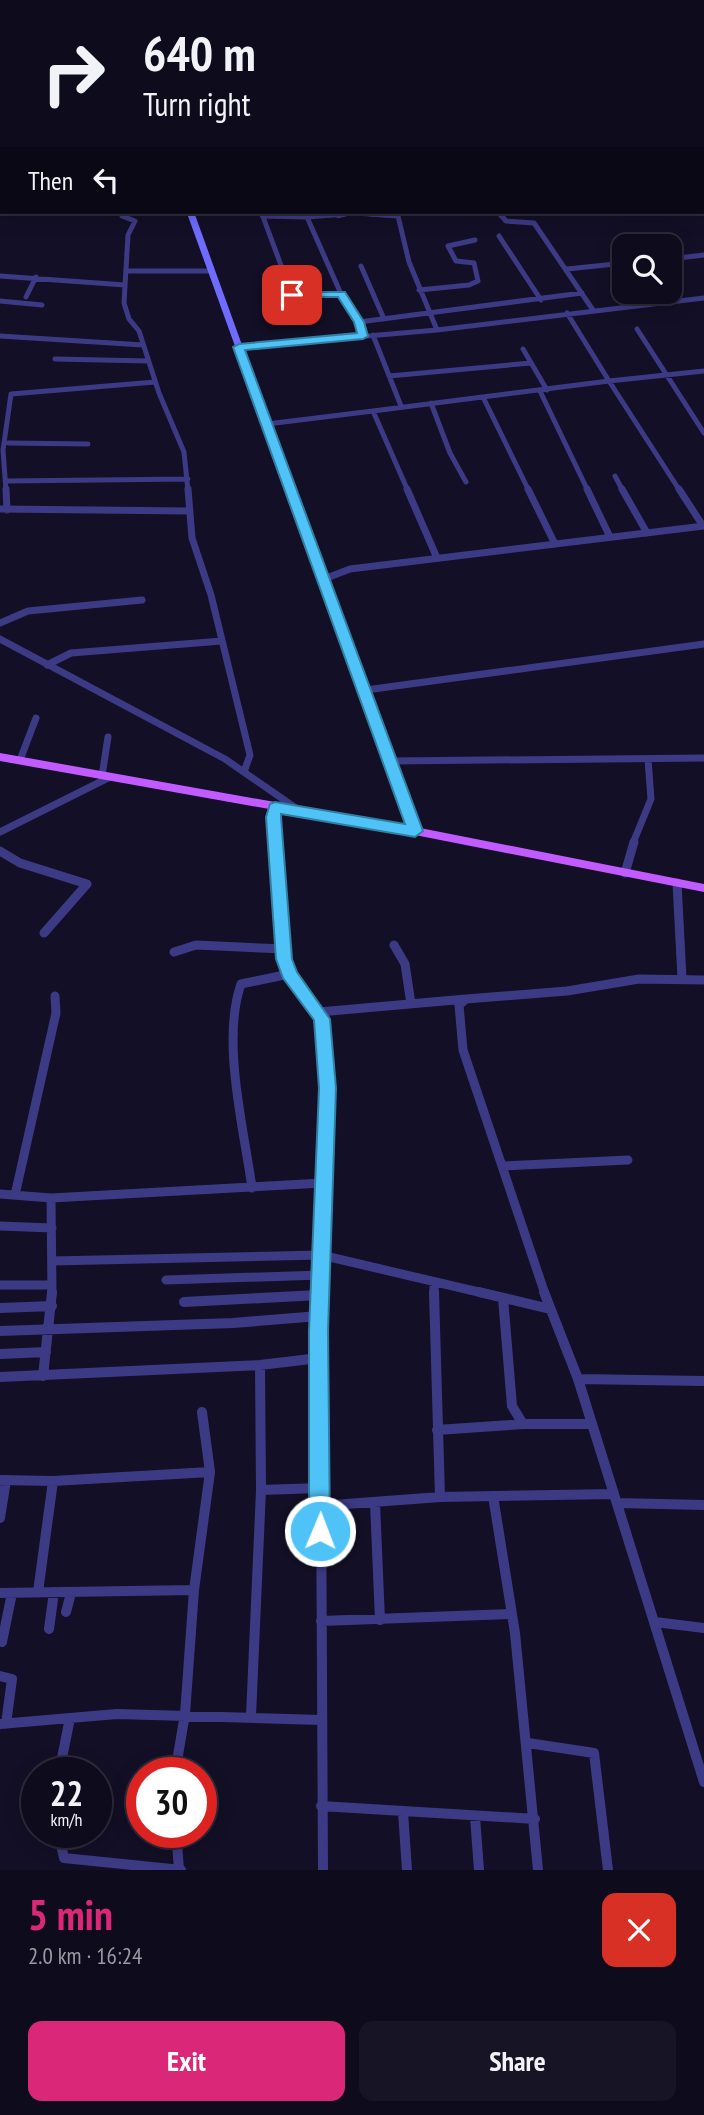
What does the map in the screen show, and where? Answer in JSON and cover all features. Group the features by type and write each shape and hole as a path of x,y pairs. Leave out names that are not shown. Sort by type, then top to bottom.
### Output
{"main road":[{"path":"0,757 415,831 704,888"}],"street":[{"path":"191,214 366,690 415,831"},
{"path":"341,294 292,295 269,243 268,228 262,214 307,214 341,294 359,322 363,336"},
{"path":"376,214 398,216 400,236 437,330"},
{"path":"500,214 506,221 534,223 593,310"},
{"path":"122,216 134,219 128,235 124,303 180,440 188,479 188,511 192,538 211,595 250,755 244,772"},
{"path":"499,236 541,300"},
{"path":"419,290 469,285 478,281 474,264 456,261 448,246 475,240"},
{"path":"682,258 704,256"},
{"path":"567,269 612,264"},
{"path":"361,266 384,319"},
{"path":"127,271 212,271"},
{"path":"0,276 125,285"},
{"path":"26,297 36,277"},
{"path":"359,322 582,293"},
{"path":"239,347 437,330 704,298"},
{"path":"0,301 42,305"},
{"path":"324,579 350,569 704,526 567,313"},
{"path":"637,329 704,433"},
{"path":"373,335 401,406"},
{"path":"0,336 143,345"},
{"path":"523,349 610,537"},
{"path":"55,359 148,361"},
{"path":"389,376 531,363"},
{"path":"267,424 704,371"},
{"path":"155,382 11,394 7,409 8,443 3,450 7,481 4,510 188,511"},
{"path":"482,397 555,544"},
{"path":"431,403 450,453 466,482"},
{"path":"373,411 437,558"},
{"path":"8,443 88,444"},
{"path":"615,476 647,533"},
{"path":"7,481 188,479"},
{"path":"0,623 28,611 142,600"},
{"path":"0,639 244,772 300,811"},
{"path":"47,665 71,653 222,642"},
{"path":"366,690 704,644"},
{"path":"20,760 36,718"},
{"path":"0,832 106,776 108,737"},
{"path":"391,761 704,758"},
{"path":"625,873 635,837 651,799 648,759"},
{"path":"275,807 273,839 284,949 289,974 319,1012 324,1028 328,1088 319,1295 323,1870"},
{"path":"0,851 15,863 67,875 87,884 44,933"},
{"path":"677,883 682,978"},
{"path":"174,951 196,944 284,949"},
{"path":"394,945 405,964 411,1004"},
{"path":"252,1188 232,1022 236,991 241,984 289,974"},
{"path":"319,1012 567,990 619,980 704,980"},
{"path":"15,1195 56,1013 55,996"},
{"path":"466,999 459,1005 463,1050 550,1309 578,1379 704,1782"},
{"path":"503,1166 628,1160"},
{"path":"1,1198 15,1195 51,1198 323,1183"},
{"path":"43,1376 52,1307 51,1198"},
{"path":"0,1226 51,1228"},
{"path":"52,1261 321,1255 550,1309"},
{"path":"166,1280 321,1275"},
{"path":"433,1283 440,1497"},
{"path":"0,1285 52,1285"},
{"path":"184,1302 319,1295"},
{"path":"503,1298 512,1406 523,1424"},
{"path":"0,1308 52,1307"},
{"path":"0,1331 50,1331 319,1316"},
{"path":"0,1354 46,1352"},
{"path":"0,1377 260,1365 319,1358"},
{"path":"251,1716 261,1490 260,1365"},
{"path":"578,1379 704,1381"},
{"path":"178,1757 185,1714 194,1590 211,1472 202,1412"},
{"path":"437,1430 523,1424 592,1424"},
{"path":"0,1518 3,1480 53,1481 211,1472"},
{"path":"38,1592 53,1481"},
{"path":"261,1490 320,1488"},
{"path":"320,1506 493,1496 616,1499 704,1505"},
{"path":"493,1496 512,1614 528,1743 538,1870"},
{"path":"375,1503 380,1620"},
{"path":"2,1642 6,1593 194,1590"},
{"path":"49,1629 54,1592"},
{"path":"66,1612 71,1592"},
{"path":"321,1621 512,1614"},
{"path":"655,1622 704,1628"},
{"path":"0,1676 12,1679 3,1724 71,1718 185,1714 321,1720"},
{"path":"62,1757 71,1718"},
{"path":"528,1743 594,1753 608,1870"},
{"path":"321,1806 534,1819"},
{"path":"403,1812 407,1870"},
{"path":"475,1817 478,1870"},
{"path":"62,1848 64,1858 96,1867 180,1869 178,1848"}],"route":[{"path":"292,295 299,297 341,294 359,322 363,336 239,347 357,664 415,831 275,807 273,817 284,959 289,974 322,1019 328,1088 319,1295 320,1531"}]}
